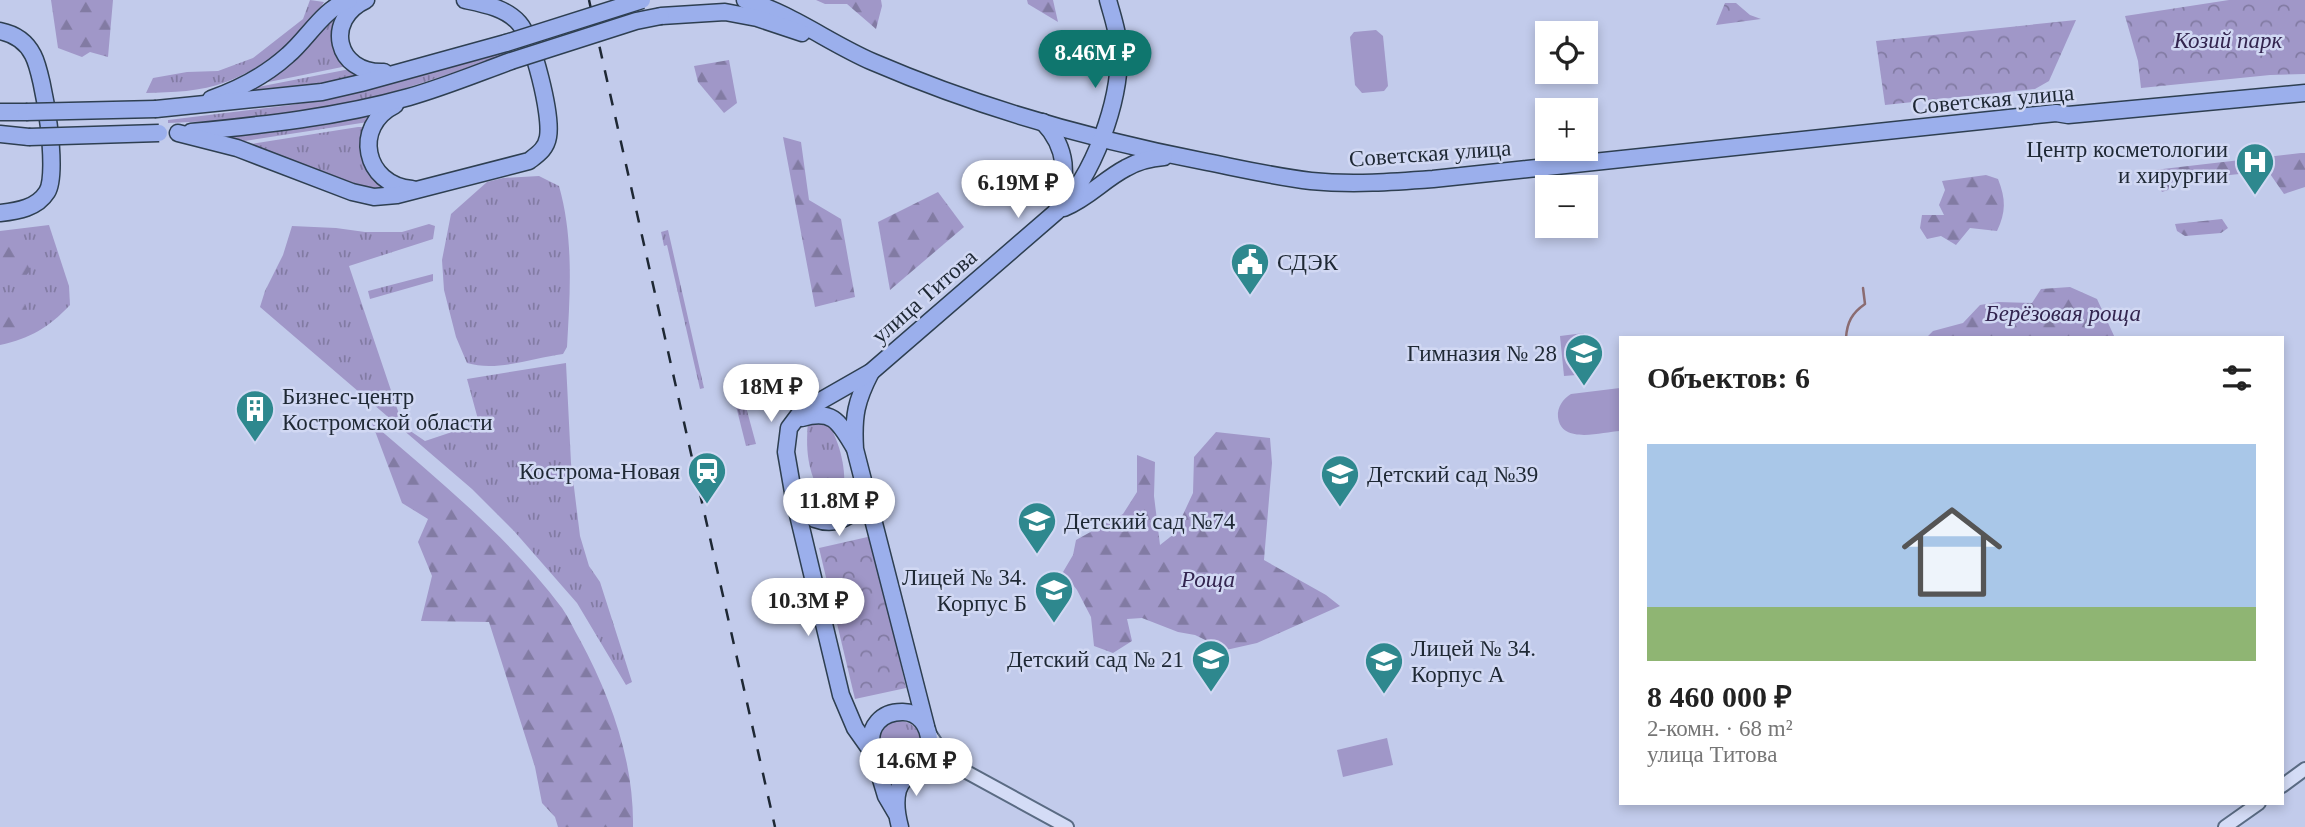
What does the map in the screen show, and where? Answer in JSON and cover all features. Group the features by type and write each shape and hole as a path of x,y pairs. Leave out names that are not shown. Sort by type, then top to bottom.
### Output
{"main road":[{"path":"187,107 218,97 266,73 290,54 334,8 349,0"},
{"path":"366,0 354,8 341,27 342,49 347,58 369,73 401,72"},
{"path":"178,133 237,148 352,192 373,197 397,195 529,161 542,152 548,139 549,121 547,103 526,34 514,18 486,3 465,0"},
{"path":"0,112 187,107 322,92 506,43 642,0"},
{"path":"745,0 794,20 828,39"},
{"name":"улица Титова","path":"871,372 1078,190 1101,139 1119,63 1119,45 1108,0"},
{"path":"0,134 29,137 178,133 295,121 349,112 411,96 636,21 661,16 725,12 757,18 828,39"},
{"path":"0,31 12,33 23,41 34,55 44,97 53,166 52,181 47,193 31,207 0,213"},
{"name":"Советская улица","path":"828,39 872,62 934,86 1043,122 1101,139 1173,155 1311,181 1389,183 2056,113 2068,115 2305,93"},
{"path":"411,96 378,115 373,124 369,145 371,160 377,173 388,183 400,188 418,190"},
{"path":"1043,122 1062,149 1065,164 1064,186 1056,212"},
{"path":"1056,212 1083,201 1125,168 1146,159 1173,155"},
{"path":"871,372 801,412 791,422 786,452 794,498 841,695 855,728 882,764 903,771 914,769"},
{"path":"871,372 856,404 853,421 855,449 929,741 928,753 923,762 904,778 897,793 898,821"},
{"path":"791,422 813,415 831,416 855,449"},
{"path":"794,498 803,511 814,519 826,522 840,520 860,507 865,487"},
{"path":"898,821 886,796 873,754 873,730 878,721 888,715 908,712 918,717 926,727"}],"street":[{"path":"926,727 945,757 961,769 1066,827"},
{"path":"914,769 961,769"},
{"path":"2284,785 2305,769"},
{"path":"2225,827 2256,805"},
{"path":"2242,827 2246,813"}],"green space":[{"path":"51,0 113,0 108,57 90,52 82,57 58,48"},
{"path":"310,0 324,2 306,28 282,50 255,68 207,88 146,93 153,78 187,72 218,71 253,58 303,19"},
{"path":"816,0 881,0 876,29 847,4 825,4"},
{"path":"1027,0 1053,0 1058,22 1028,4"},
{"name":"Козий парк","path":"2229,0 2305,0 2305,74 2141,88 2138,61 2125,16"},
{"path":"1725,3 1736,3 1750,15 1761,19 1716,25"},
{"path":"346,8 347,66 254,85 322,25"},
{"path":"2076,20 2049,81 2035,89 1885,105 1876,41"},
{"path":"1376,30 1383,36 1388,86 1384,91 1362,93 1355,85 1350,37 1354,32"},
{"path":"505,51 506,54 428,81 323,109 264,118 168,123 168,120 335,98"},
{"path":"729,60 737,103 724,113 698,82 694,66"},
{"path":"350,69 362,78 229,100 248,89"},
{"path":"372,114 368,122 238,142 224,138"},
{"path":"366,127 390,192 375,192 245,145"},
{"path":"783,137 801,142 809,200 841,219 855,297 815,307"},
{"path":"2305,153 2305,187 2284,194 2268,171 2173,181 2168,190 2162,192 2150,172 2154,170"},
{"path":"1986,175 1998,179 2002,193 2004,205 1997,231 1970,228 1956,245 1941,236 1927,239 1920,228 1922,215 1944,215 1939,205 1945,190 1942,181"},
{"path":"539,176 559,186 564,206 570,267 567,347 563,354 515,363 490,366 467,363 456,337 444,290 442,260 451,214 487,182 503,178"},
{"path":"938,192 964,227 890,290 878,222"},
{"path":"2222,219 2228,228 2221,233 2185,236 2177,231 2175,224"},
{"path":"429,224 435,226 433,239 349,266 403,426 425,441 479,423 467,379 566,363 571,463 580,536 589,566 600,582 632,682 626,685 577,603 514,531 472,489 260,307 283,255 292,226 402,232"},
{"path":"49,225 69,286 70,305 38,331 0,345 0,231"},
{"path":"668,230 704,388 700,389 667,245 664,246 661,232"},
{"path":"0,241 22,248 30,271 21,281 0,280"},
{"path":"433,274 433,281 370,299 368,291"},
{"name":"Берёзовая роща","path":"2070,287 2097,299 2114,336 1928,336 1933,331 1963,323 1980,305 1998,302 2032,303 2041,289"},
{"path":"23,300 28,314 16,331 0,335 0,304"},
{"path":"1584,333 1589,374 1564,376 1560,336"},
{"path":"1619,388 1619,431 1583,435 1566,431 1561,426 1558,410 1571,394"},
{"path":"743,396 756,444 746,446 734,398"},
{"path":"827,420 842,457 844,496 825,501 812,474 807,435 808,424"},
{"path":"372,423 496,533 565,612 602,684 619,730 630,778 633,827 558,827 555,817 542,803 535,767 489,622 421,621 432,576 418,542 428,519 402,503"},
{"name":"Роща","path":"1216,432 1270,438 1272,463 1264,560 1326,595 1340,606 1257,643 1226,650 1195,635 1178,632 1142,618 1127,619 1132,641 1113,653 1094,646 1091,617 1077,590 1063,572 1073,555 1076,540 1123,514 1137,492 1137,455 1155,462 1154,496 1160,545 1174,534 1193,493 1194,457"},
{"path":"872,536 906,688 855,699 819,548"},
{"path":"900,721 914,727 920,741 914,755 900,761 886,755 880,741 886,727"},
{"path":"1387,738 1393,765 1343,777 1337,750"}],"waterway":[{"path":"1846,336 1851,318 1865,304 1863,288"}],"railway":[{"path":"589,0 775,827"}],"place":[{"name":"Центр косметологии и хирургии","path":"2255,196"},
{"name":"СДЭК","path":"1250,296"},
{"name":"Гимназия № 28","path":"1584,387"},
{"name":"Бизнес-центр Костромской области","path":"255,443"},
{"name":"Кострома-Новая","path":"707,505"},
{"name":"Детский сад №39","path":"1340,508"},
{"name":"Детский сад №74","path":"1037,555"},
{"name":"Лицей № 34. Корпус Б","path":"1054,624"},
{"name":"Детский сад № 21","path":"1211,693"},
{"name":"Лицей № 34. Корпус А","path":"1384,695"}]}
